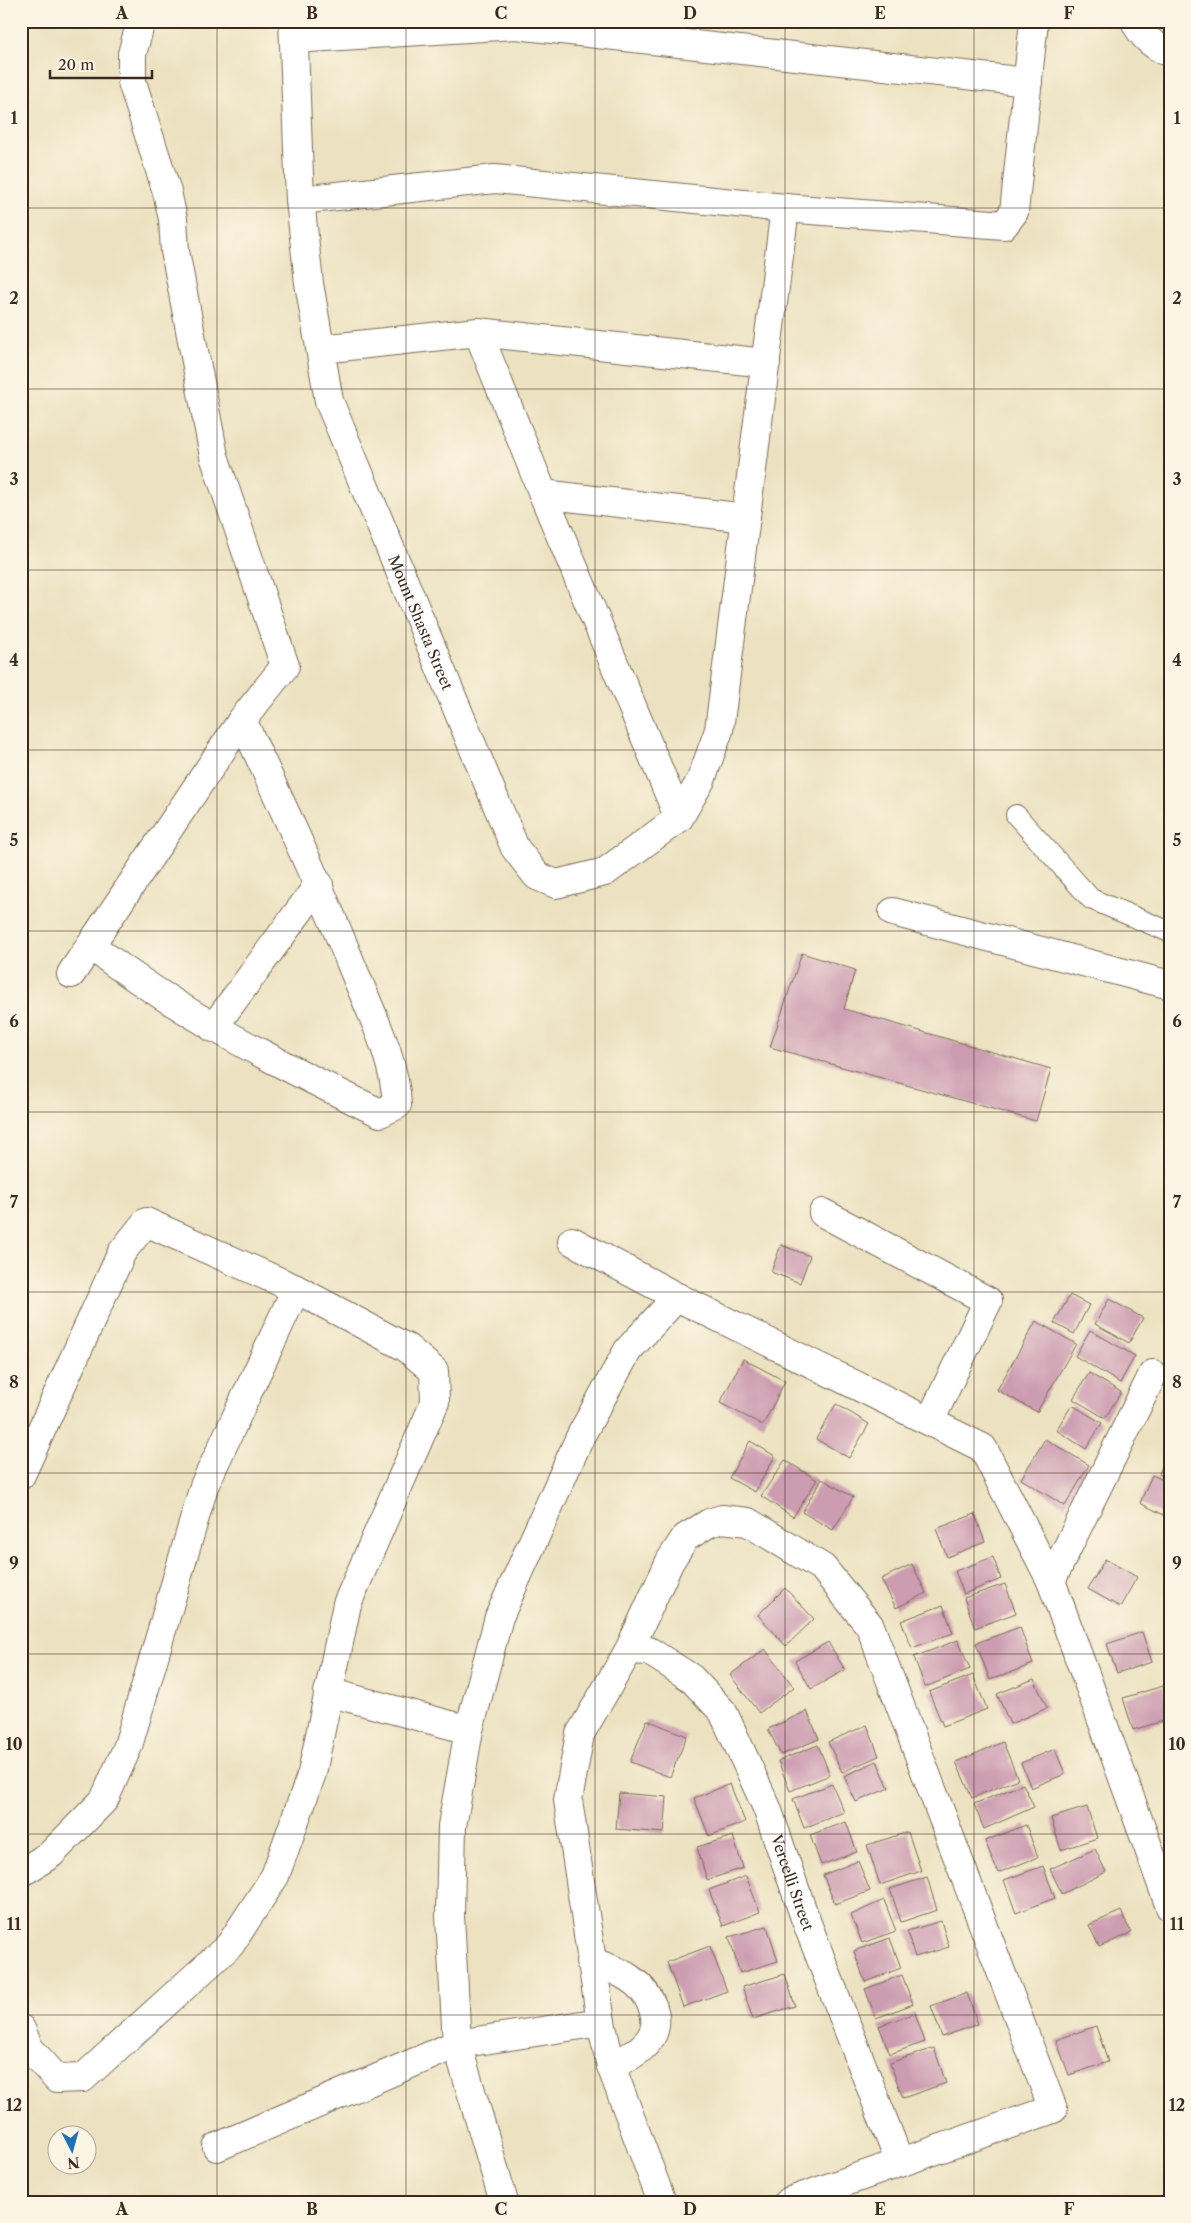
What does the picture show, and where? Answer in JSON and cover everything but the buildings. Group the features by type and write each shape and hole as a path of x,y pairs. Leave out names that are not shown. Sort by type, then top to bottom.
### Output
{"street":[{"path":"70,974 242,720 285,666 214,456 175,251 173,219 167,192 132,82 132,54 141,21"},
{"path":"300,200 494,179 785,208 1004,225 1014,212 1034,21"},
{"path":"1136,21 1138,28 1150,42 1170,53"},
{"path":"294,30 516,25 1028,82"},
{"name":"Mount Shasta Street","path":"294,30 300,200 308,282 329,401 515,848 537,876 556,884 605,872 679,818"},
{"path":"679,818 701,780 719,730 785,208"},
{"path":"320,349 478,332 766,363"},
{"path":"478,332 543,494 679,818"},
{"path":"543,494 746,518"},
{"path":"90,945 132,977 214,1028 292,1070 380,1113 397,1105 396,1084 383,1042 319,884 242,720"},
{"path":"214,1028 319,884"},
{"path":"893,912 1170,985"},
{"path":"824,1213 988,1301 930,1421"},
{"path":"21,1475 122,1252 146,1222 296,1289 407,1348 434,1371 435,1402 347,1604 312,1773 275,1876 230,1945 83,2078 57,2080 29,2048 21,2029"},
{"path":"572,1242 677,1297 983,1448 1051,1580 1170,1907"},
{"path":"21,1873 52,1854 104,1800 128,1746 204,1486 296,1289"},
{"path":"504,2202 457,2044 450,1916 452,1826 468,1730 499,1617 581,1435 628,1350 677,1297"},
{"path":"1051,1580 1153,1374"},
{"path":"662,2202 611,2066 590,1961 568,1800 580,1734 629,1650 670,1561 685,1538 697,1529 722,1519 748,1522 823,1568 870,1626 1053,2109 788,2202"},
{"name":"Vercelli Street","path":"629,1650 649,1651 691,1678 723,1712 767,1808 805,1918 900,2163"},
{"path":"328,1692 468,1730"},
{"path":"1159,1874 1170,1849"},
{"path":"590,1961 628,1976 642,1987 652,2003 656,2019 650,2039 634,2054 611,2066"},
{"path":"217,2147 457,2044 601,2022"}],"lane":[{"path":"1016,815 1091,899 1170,932"}]}
